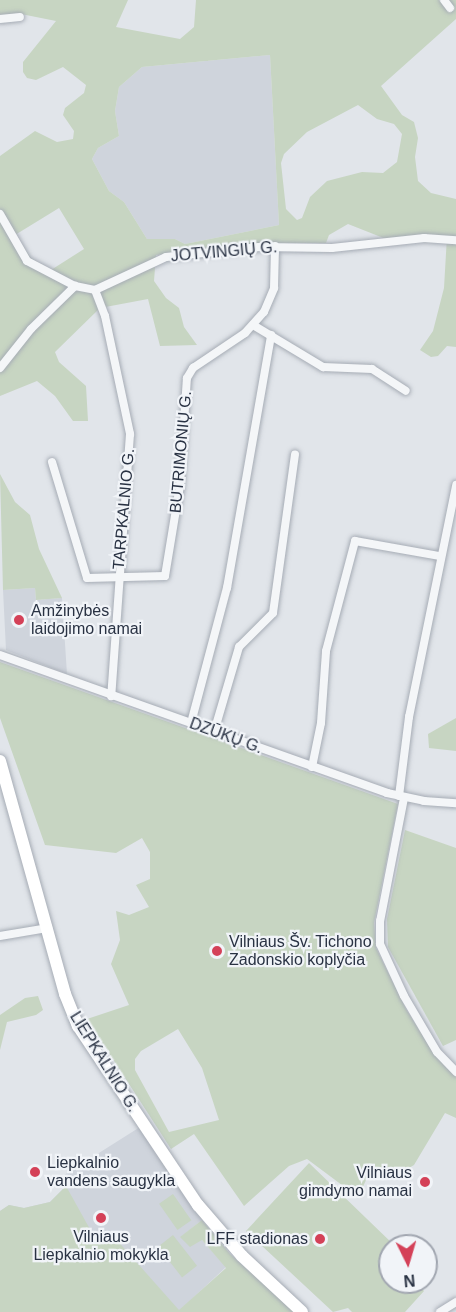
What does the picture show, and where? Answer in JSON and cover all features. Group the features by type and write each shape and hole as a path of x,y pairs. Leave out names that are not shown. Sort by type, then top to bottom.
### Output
{"main road":[{"name":"LIEPKALNIO G.","path":"0,761 71,1012 87,1042 198,1205 242,1256 302,1312"}],"street":[{"path":"444,0 450,8"},
{"path":"0,19 20,18"},
{"path":"0,213 27,261 75,286 95,290"},
{"name":"JOTVINGIŲ G.","path":"95,290 166,256 274,246 332,248 424,238 456,240"},
{"name":"BUTRIMONIŲ G.","path":"118,580 165,576 168,572 183,457 187,378 193,368 253,325 271,300 274,288 274,246"},
{"path":"0,368 31,329 75,286"},
{"name":"TARPKALNIO G.","path":"95,290 105,316 130,434 111,696"},
{"path":"253,325 323,367 372,369 406,391"},
{"path":"191,723 227,588 271,335"},
{"path":"214,732 238,647 273,613 295,455"},
{"path":"52,462 86,576 90,580 118,580"},
{"path":"456,485 439,556 409,717 402,797 380,921 380,944 404,996 437,1052 456,1072"},
{"path":"312,768 321,723 326,651 355,541 439,556"},
{"name":"DZŪKŲ G.","path":"0,655 312,768 402,797 456,803"},
{"path":"0,936 48,928"},
{"path":"440,1312 456,1302"}],"shaded area":[{"path":"270,55 279,225 185,244 175,239 147,239 124,202 109,191 92,159 98,148 119,136 115,111 119,87 142,67"},
{"path":"35,588 36,600 62,598 67,674 6,650 3,590"},
{"name":"Vilniaus Liepkalnio mokykla","path":"140,1127 201,1216 202,1220 181,1237 202,1240 226,1267 179,1311 114,1239 97,1240 0,1211 9,1205 24,1208 50,1202 66,1186 61,1177"}],"green space":[{"path":"0,0 128,0 116,27 180,39 194,27 196,0 456,0 456,19 381,86 402,115 414,122 418,138 415,157 418,181 431,193 456,199 456,347 447,346 438,356 431,357 420,350 433,331 444,288 447,236 386,239 348,224 329,235 326,243 265,243 156,255 154,281 166,298 179,308 184,327 197,345 160,346 148,299 100,308 55,352 59,362 86,386 88,421 73,421 55,396 37,381 0,396 0,156 35,131 57,142 73,139 74,131 63,115 65,108 84,93 86,85 63,67 36,80 27,78 23,72 23,62 56,21 21,14 0,16","holes":["270,55 279,225 185,244 175,239 147,239 124,202 109,191 92,159 98,148 119,136 115,111 119,87 142,67","358,105 377,119 394,124 402,134 397,162 383,173 362,172 327,181 310,197 302,218 297,220 286,209 281,163 284,154 307,132","59,208 84,249 51,270 31,258 15,235"]},
{"path":"0,474 15,502 30,515 39,549 62,598 36,600 35,588 3,590"},
{"path":"0,662 398,804 374,923 376,948 406,1009 432,1051 456,1076 456,1118 445,1113 414,1165 397,1175 368,1176 358,1197 307,1159 289,1166 244,1206 194,1134 171,1149 87,1019 129,1005 111,964 120,940 116,911 129,915 149,907 136,885 150,879 150,852 142,838 116,853 45,845 0,718","holes":["178,1029 202,1068 219,1120 169,1132 135,1070 135,1059 141,1051"]},
{"path":"456,718 456,751 429,748 428,734"},
{"path":"405,830 456,848 456,1040 443,1046 388,947 387,919"},
{"path":"38,996 43,1010 36,1015 7,1022 0,1050 0,1015 25,998"},
{"name":"LFF stadionas","path":"309,1163 383,1234 378,1234 378,1294 421,1294 405,1312 352,1312 348,1308 333,1312 246,1231"},
{"path":"66,1186 96,1240 115,1238 179,1310 226,1268 202,1240 190,1247 180,1237 202,1220 230,1254 295,1312 0,1312 0,1211 9,1205 24,1208 50,1202"},
{"path":"173,1194 191,1220 177,1230 159,1204"},
{"path":"173,1235 197,1266 182,1277 158,1247"}],"place":[{"name":"Amžinybės laidojimo namai","path":"19,620"},
{"name":"Vilniaus Šv. Tichono Zadonskio koplyčia","path":"217,951"},
{"name":"Liepkalnio vandens saugykla","path":"35,1172"},
{"name":"Vilniaus gimdymo namai","path":"425,1182"},
{"name":"Vilniaus Liepkalnio mokykla","path":"101,1218"},
{"name":"LFF stadionas","path":"320,1239"}]}
